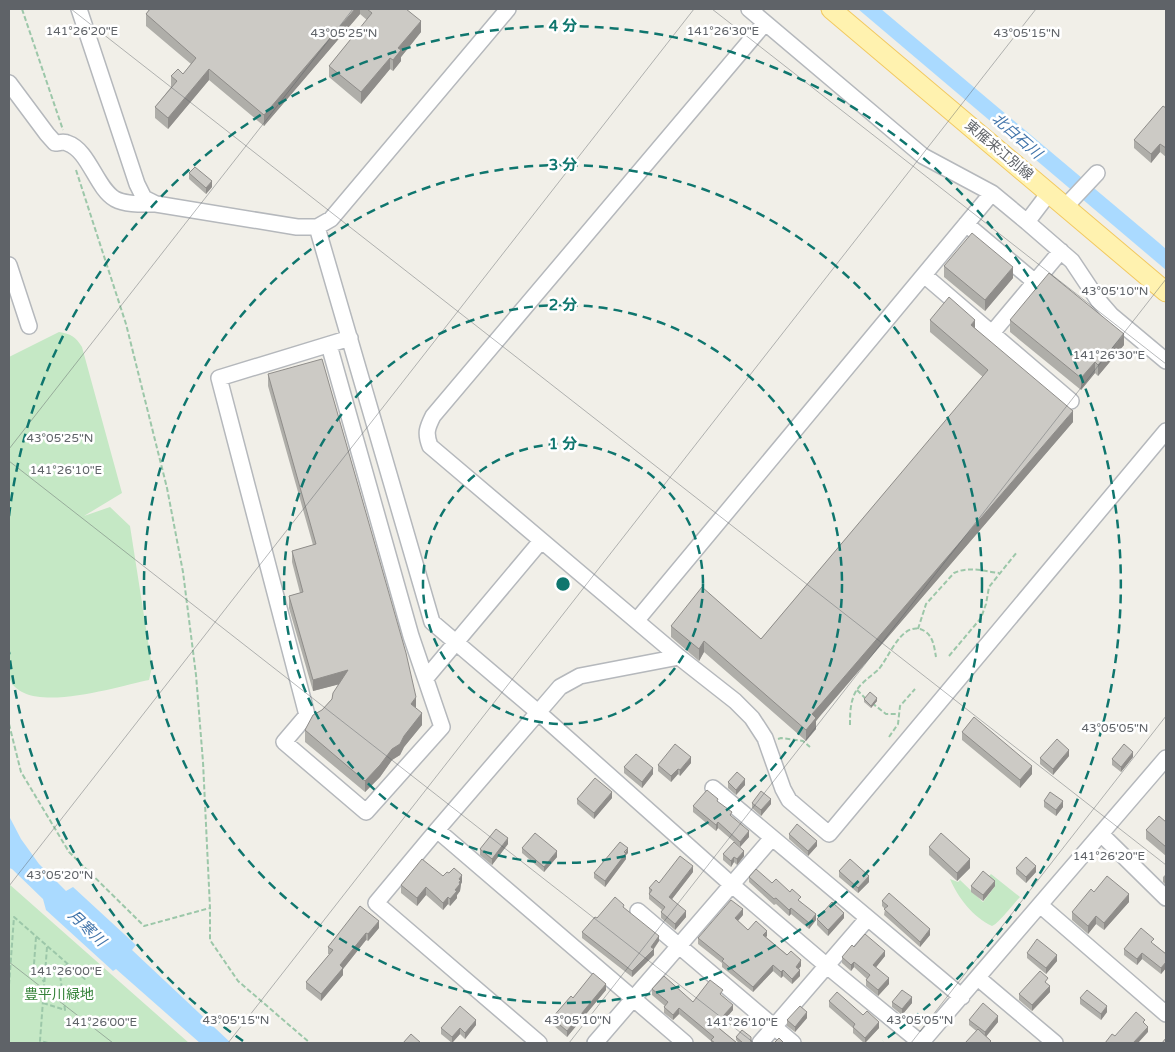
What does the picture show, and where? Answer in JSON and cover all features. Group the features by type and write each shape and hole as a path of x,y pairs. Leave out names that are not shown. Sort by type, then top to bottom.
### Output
{"main road":[{"name":"東雁来江別線","path":"831,9 1050,194 1069,203 1166,292"}],"street":[{"path":"79,9 138,184 144,198 156,204"},
{"path":"9,83 47,134 56,143 67,142 79,151 108,192 116,200 139,204 156,204 297,227 317,227 331,219 508,9"},
{"path":"749,9 923,156 992,193 1028,222 1072,261 1098,300 1111,315 1166,361"},
{"path":"765,23 433,416 426,428 426,435 430,446 679,657 735,701 752,718 767,744 783,789 789,800 829,834 1166,431"},
{"path":"1069,203 1093,176"},
{"path":"637,620 992,193"},
{"path":"1028,222 1050,194"},
{"path":"966,224 1035,282"},
{"path":"317,227 432,622 827,966 921,1043 1166,758"},
{"path":"992,333 1061,251"},
{"path":"9,266 29,326"},
{"path":"924,275 1072,400"},
{"path":"329,345 409,626 442,727 366,812 284,742 307,715 219,378 350,338"},
{"path":"426,678 541,541"},
{"path":"539,1043 376,903 436,830 560,687 580,676 679,657"},
{"path":"713,788 962,997"},
{"path":"436,830 685,1043"},
{"path":"1101,834 1166,898"},
{"path":"596,1043 772,838"},
{"path":"1040,905 1166,1014"},
{"path":"638,911 773,1028 793,1043"},
{"path":"760,1043 867,919"},
{"path":"978,978 1048,1041"}],"path":[{"path":"22,9 67,142"},
{"path":"76,170 126,324 167,488 183,572 196,675 202,753 210,940 238,981 310,1043"},
{"path":"949,656 981,618 989,587 1017,552"},
{"path":"918,629 926,604 954,572 973,569 999,574"},
{"path":"850,725 852,702 857,690 862,683 878,670 903,634 908,630 918,629 929,634 936,657"},
{"path":"889,737 896,728 900,706 914,689"},
{"path":"857,690 886,714 899,714"},
{"path":"9,724 21,772 69,852 144,926 210,908"},
{"path":"767,744 781,738 803,741 810,747"},
{"path":"9,985 14,917 85,979 96,969"},
{"path":"36,937 34,964 44,983"},
{"path":"47,946 40,1041 48,1043"},
{"path":"43,1003 65,1010 60,975 67,964"}],"green space":[{"path":"59,332 72,336 82,347 122,493 84,516 110,507 130,526 152,667 149,680 95,692 51,698 32,696 17,689 9,677 9,357"},
{"path":"991,874 1020,897 1002,918 992,926 972,912 957,893 950,879 958,882 960,880 983,902 995,886 990,882 989,876"},
{"name":"豊平川緑地","path":"9,884 189,1043 9,1043"}],"water":[{"name":"北白石川","path":"858,9 881,9 1158,242 1166,249 1166,270"},
{"name":"月寒川","path":"9,816 21,839 39,864 66,891 73,887 136,945 132,950 231,1043 200,1043 116,969 113,971 46,910 43,899 9,868"}],"building":[{"path":"150,9 355,9 264,115 209,69 168,118 155,107 177,81 171,76 178,69 183,74 196,58 146,14"},
{"path":"367,9 406,9 421,21 398,48 401,50 393,60 390,58 361,92 329,66 372,13"},
{"path":"1163,106 1166,108 1166,148 1160,144 1151,154 1134,140"},
{"path":"195,167 212,181 206,188 189,173"},
{"path":"972,233 1013,267 985,300 944,266"},
{"path":"1049,273 1124,334 1098,365 1095,362 1081,378 1010,320"},
{"path":"949,297 975,320 971,325 1073,411 812,714 816,718 806,730 704,641 699,649 671,626 702,587 761,639 988,370 930,320"},
{"path":"322,359 406,653 416,697 411,704 422,713 400,744 392,749 365,781 305,730 313,715 322,710 332,699 333,693 348,670 313,680 289,596 303,592 292,551 316,544 268,374"},
{"path":"870,692 877,698 871,706 864,699"},
{"path":"974,717 1032,766 1020,780 962,732"},
{"path":"1057,739 1069,750 1053,769 1040,758"},
{"path":"675,744 691,757 680,770 678,769 671,776 658,765"},
{"path":"1124,744 1133,752 1121,767 1112,759"},
{"path":"636,754 653,768 642,782 624,767"},
{"path":"737,772 745,779 736,790 728,782"},
{"path":"595,778 612,792 594,813 577,799"},
{"path":"707,790 718,799 717,801 732,812 730,815 749,831 740,842 718,822 716,825 693,806"},
{"path":"761,791 771,799 761,810 752,803"},
{"path":"1050,792 1063,801 1056,810 1044,801"},
{"path":"1159,816 1166,822 1166,847 1146,830"},
{"path":"797,824 817,841 808,851 789,834"},
{"path":"496,829 508,838 492,859 480,849"},
{"path":"535,833 557,851 544,867 522,848"},
{"path":"941,833 970,859 957,873 929,847"},
{"path":"620,842 628,848 605,881 594,873"},
{"path":"734,842 744,851 737,859 734,857 731,861 723,854"},
{"path":"680,856 693,866 669,897 686,911 675,924 661,912 665,907 649,894 652,890 649,888 656,880 659,883"},
{"path":"1026,857 1036,866 1026,877 1016,868"},
{"path":"422,859 443,876 454,868 462,875 459,879 461,881 459,882 460,884 455,890 457,891 450,899 448,897 443,903 426,887 417,898 401,885"},
{"path":"850,859 869,876 858,888 839,871"},
{"path":"756,869 772,883 776,879 790,892 792,889 801,897 798,900 816,914 809,923 791,908 789,910 776,898 774,899 749,877"},
{"path":"983,871 995,881 983,895 971,886"},
{"path":"1107,876 1129,894 1104,923 1096,916 1088,926 1072,912 1091,889 1094,892"},
{"path":"889,893 930,929 920,942 884,909 888,906 882,901"},
{"path":"615,897 624,905 623,907 659,936 651,947 654,949 632,971 582,932"},
{"path":"731,900 743,909 735,918 748,930 756,921 767,931 763,935 787,955 791,951 801,960 796,967 800,970 792,979 783,970 781,972 773,965 753,987 722,961 724,959 698,938"},
{"path":"832,902 844,913 828,930 817,919"},
{"path":"360,906 379,921 368,934 366,933 340,965 343,968 321,994 306,982 333,950 328,947"},
{"path":"1141,928 1154,939 1151,942 1166,954 1166,962 1161,968 1142,953 1137,959 1124,949"},
{"path":"865,934 885,951 873,965 889,978 878,990 866,980 870,975 854,962 851,965 842,957"},
{"path":"1037,939 1057,955 1046,968 1027,953"},
{"path":"1040,971 1048,978 1045,982 1050,986 1032,1005 1019,994"},
{"path":"593,973 606,984 567,1031 552,1018 571,996 573,998"},
{"path":"664,976 693,1002 710,980 723,990 720,994 733,1005 715,1025 737,1043 715,1043 711,1040 714,1037 679,1008 673,1015 664,1007 668,1002 652,989"},
{"path":"902,990 912,997 902,1009 892,1002"},
{"path":"1087,990 1107,1006 1101,1014 1080,998"},
{"path":"837,992 863,1015 867,1011 879,1022 865,1038 853,1027 855,1024 829,1001"},
{"path":"983,1003 998,1016 985,1032 969,1020"},
{"path":"460,1006 476,1020 465,1033 460,1028 452,1037 441,1028"},
{"path":"800,1006 807,1012 795,1027 787,1020"},
{"path":"1136,1012 1145,1020 1143,1022 1148,1027 1133,1043 1105,1043 1112,1034 1115,1036"},
{"path":"978,1029 991,1041 989,1043 965,1043"},
{"path":"742,1030 751,1037 750,1043 743,1043 736,1037"},
{"path":"411,1034 421,1043 403,1043"},
{"path":"779,1038 784,1043 774,1043"}]}
